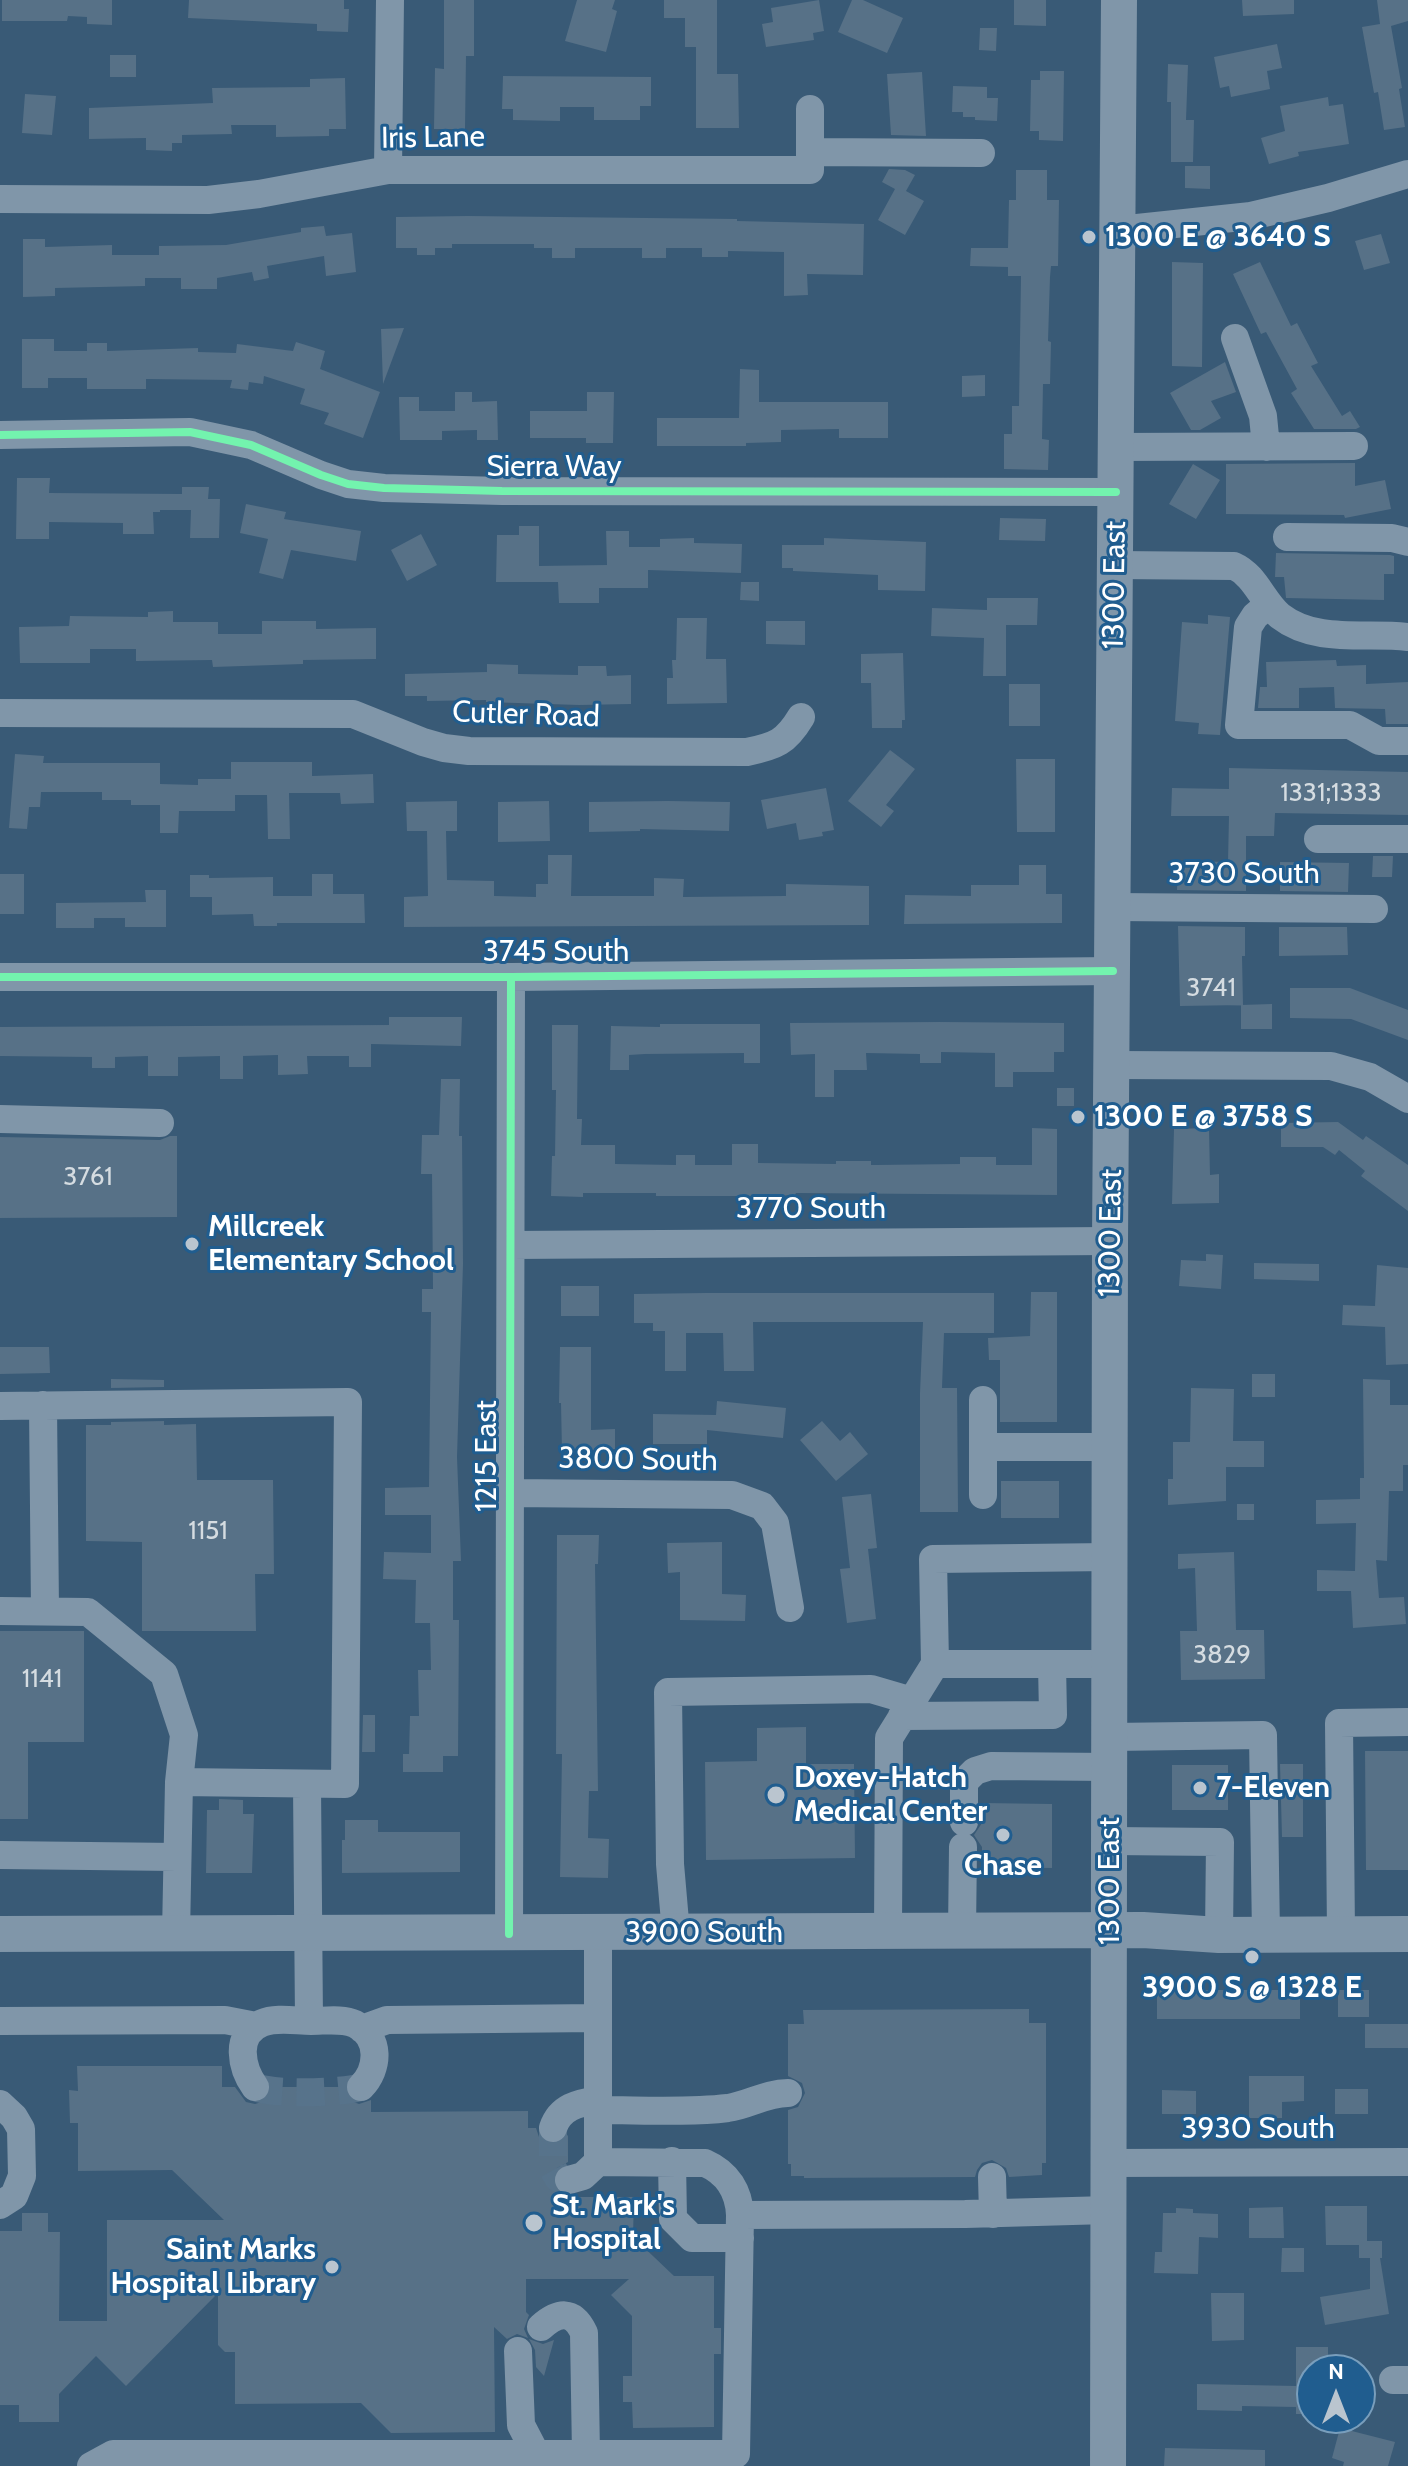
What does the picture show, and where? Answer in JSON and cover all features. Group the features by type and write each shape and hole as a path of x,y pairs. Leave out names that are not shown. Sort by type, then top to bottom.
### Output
{"main road":[{"name":"1300 East","path":"1108,2466 1110,1241 1119,0"},
{"name":"3900 South","path":"0,1934 1143,1930 1219,1935 1408,1934"}],"street":[{"path":"388,170 390,0"},
{"path":"810,109 810,152 981,153"},
{"name":"Iris Lane","path":"0,199 208,200 259,194 388,170 810,170 810,152"},
{"path":"1118,230 1263,214 1408,174"},
{"path":"1235,338 1263,416 1266,447"},
{"name":"Sierra Way","path":"0,435 190,432 251,445 348,484 384,488 1116,492"},
{"path":"1116,447 1354,446"},
{"path":"1287,537 1392,538 1408,542"},
{"path":"1115,565 1234,566 1243,570 1268,605 1291,623 1312,632 1407,634"},
{"path":"1268,605 1248,627 1239,725 1350,725 1379,741 1408,741"},
{"name":"Cutler Road","path":"0,713 353,714 444,748 516,751 747,752 768,748 789,737 801,717"},
{"path":"1318,839 1408,839"},
{"name":"3730 South","path":"1113,907 1374,909"},
{"name":"3745 South","path":"0,977 511,977 1113,971"},
{"name":"1215 East","path":"509,1934 511,977"},
{"path":"1113,1065 1331,1066 1370,1077 1408,1099"},
{"path":"0,1119 160,1123"},
{"name":"3770 South","path":"512,1245 1110,1241"},
{"path":"983,1400 983,1495"},
{"path":"0,1406 348,1402 345,1784 179,1782"},
{"path":"43,1405 45,1611"},
{"path":"983,1447 1110,1447"},
{"name":"3800 South","path":"510,1493 732,1495 762,1506 775,1523 790,1608"},
{"path":"888,1932 889,1738 935,1664 933,1559 1110,1557"},
{"path":"0,1611 88,1612 164,1674 184,1735 179,1782 176,1934"},
{"path":"935,1664 1110,1664"},
{"path":"676,1933 670,1864 668,1692 871,1689 907,1708 1053,1715 1052,1664"},
{"path":"1341,1934 1339,1723 1408,1722"},
{"path":"962,1932 964,1782 975,1771 991,1766 1263,1735 1266,1935"},
{"path":"307,1785 309,2021"},
{"path":"1111,1841 1220,1842 1219,1935"},
{"path":"0,1855 177,1857"},
{"path":"598,1933 598,2162"},
{"path":"362,2029 387,2020 598,2018"},
{"path":"0,2021 225,2020 256,2026"},
{"path":"255,2087 243,2064 243,2048 248,2035 256,2026 269,2021 309,2021 350,2022 362,2029 373,2045 375,2058 373,2071 361,2087"},
{"path":"553,2128 564,2110 578,2103 733,2107 768,2094 788,2093"},
{"path":"0,2104 21,2129 22,2176 14,2196 0,2205"},
{"path":"672,2161 673,2217 676,2225 692,2238 740,2226 1108,2210"},
{"path":"91,2466 113,2454 161,2460 736,2454 740,2226 737,2193 719,2170 700,2162 598,2162 583,2176 569,2180"},
{"name":"3930 South","path":"1108,2163 1408,2162"},
{"path":"992,2177 993,2214"},
{"path":"541,2327 558,2315 566,2315 581,2325 584,2333 586,2454"},
{"path":"518,2351 521,2425 536,2454"}],"building":[{"path":"2,0 112,0 112,25 87,24 87,17 68,16 67,21 2,21"},
{"path":"189,0 344,0 344,9 349,9 348,32 317,31 317,24 188,18"},
{"path":"444,0 474,0 474,56 466,56 465,129 434,129 435,68 444,69"},
{"path":"577,0 615,0 612,9 617,11 606,52 565,41"},
{"path":"664,0 717,0 717,74 738,74 739,128 696,128 696,47 685,47 685,18 664,18"},
{"path":"819,0 824,31 813,33 814,40 766,47 762,24 773,22 771,8"},
{"path":"852,0 863,0 903,18 887,53 838,32"},
{"path":"1014,0 1046,0 1046,26 1014,25"},
{"path":"1242,0 1294,0 1294,14 1243,16"},
{"path":"1377,0 1408,0 1408,21 1391,26 1405,127 1384,130 1362,27 1380,24"},
{"path":"980,28 997,28 996,51 979,50"},
{"path":"1277,44 1282,68 1267,71 1270,89 1231,97 1229,86 1220,88 1214,57"},
{"path":"110,55 136,55 136,77 110,77"},
{"path":"1168,64 1188,65 1186,120 1194,120 1193,162 1171,162"},
{"path":"1040,71 1064,71 1063,141 1039,140 1039,131 1030,131 1031,80 1040,80"},
{"path":"922,72 926,136 891,135 887,74"},
{"path":"503,76 651,77 651,106 640,106 640,120 594,120 594,107 560,107 560,121 513,120 513,109 502,109"},
{"path":"345,78 346,129 329,129 329,136 276,137 276,125 231,125 232,134 182,135 182,143 172,143 172,151 146,150 146,138 89,139 89,108 213,103 212,88 310,87 310,79"},
{"path":"953,86 987,87 987,98 998,98 997,121 975,120 975,117 963,117 963,112 952,112"},
{"path":"25,94 56,96 52,135 22,133"},
{"path":"1328,97 1329,106 1343,104 1349,144 1298,152 1299,156 1269,164 1261,138 1285,131 1280,106"},
{"path":"1185,166 1210,166 1210,189 1185,188"},
{"path":"889,169 905,170 915,175 906,191 924,201 905,235 878,220 895,189 882,182"},
{"path":"1016,170 1047,170 1047,200 1059,200 1058,266 1051,266 1050,277 1050,384 1043,384 1042,439 1049,440 1048,470 1004,469 1004,434 1012,434 1012,406 1019,406 1021,276 1008,276 1008,267 970,266 971,248 1008,248 1009,200 1016,200"},
{"path":"396,217 737,219 864,224 863,275 807,274 808,295 784,296 784,252 728,251 728,257 702,257 702,248 666,248 666,258 642,258 642,248 575,248 575,258 552,258 552,248 534,248 534,244 452,244 452,248 435,248 435,255 417,255 417,248 396,248"},
{"path":"324,226 326,236 352,233 356,272 326,276 324,256 267,266 269,278 254,281 252,272 217,278 217,289 181,289 181,278 145,278 145,286 55,288 55,296 23,297 23,239 45,239 45,247 112,245 112,255 159,255 159,246 226,245 301,232 301,228"},
{"path":"1381,234 1390,263 1364,270 1355,241"},
{"path":"1172,262 1203,263 1202,367 1172,366"},
{"path":"1260,262 1291,326 1297,323 1318,363 1311,366 1342,416 1350,411 1360,427 1314,429 1291,393 1297,389 1266,332 1261,334 1233,274"},
{"path":"404,328 383,384 381,329"},
{"path":"22,339 54,339 54,351 87,351 87,343 107,343 107,351 198,348 198,352 236,353 237,344 293,351 296,342 325,351 320,369 380,392 363,438 324,424 329,413 300,404 305,389 264,376 263,384 249,382 248,390 230,388 232,380 146,379 146,389 87,389 87,378 48,378 48,388 22,388"},
{"path":"1225,362 1236,392 1211,401 1221,418 1200,430 1191,430 1170,393"},
{"path":"740,369 759,370 759,402 888,402 888,438 839,438 839,429 781,430 781,442 746,443 746,446 657,446 657,418 739,418"},
{"path":"985,375 985,396 962,397 962,376"},
{"path":"455,392 472,392 472,402 497,401 498,440 477,440 477,430 442,431 442,440 400,440 399,397 419,397 419,411 455,411"},
{"path":"587,392 614,392 613,443 586,443 586,438 530,438 530,411 587,411"},
{"path":"1355,463 1355,486 1385,480 1391,509 1345,518 1344,515 1226,514 1226,464"},
{"path":"1193,464 1220,480 1196,519 1169,504"},
{"path":"17,478 50,478 49,493 182,494 182,487 209,487 208,499 220,499 219,538 190,538 191,510 160,510 153,512 154,534 123,534 123,523 49,522 49,539 16,539"},
{"path":"246,504 286,512 284,519 361,531 356,561 291,550 283,579 259,573 268,539 240,533"},
{"path":"1000,518 1046,519 1045,541 999,540"},
{"path":"519,526 539,526 539,566 607,565 606,531 629,531 629,547 660,547 660,539 694,538 694,543 742,544 741,573 648,570 648,588 599,588 599,603 559,603 558,582 496,582 497,535 519,535"},
{"path":"421,534 437,565 407,581 391,550"},
{"path":"824,538 926,542 925,591 878,590 878,575 782,568 782,545 824,545"},
{"path":"1276,553 1390,555 1394,556 1394,574 1384,574 1384,600 1286,598 1284,577 1275,577"},
{"path":"741,582 759,582 759,601 740,600"},
{"path":"987,598 1038,598 1037,625 1006,625 1006,676 983,676 984,638 931,636 932,608 987,610"},
{"path":"173,611 173,622 218,622 218,634 262,634 262,621 316,621 316,629 376,628 376,659 303,660 303,664 213,667 212,660 136,661 136,649 90,649 90,663 20,663 19,627 69,626 70,616 148,617 148,612"},
{"path":"1208,615 1230,617 1220,735 1198,734 1199,723 1175,721 1182,622 1208,624"},
{"path":"677,618 707,618 706,659 726,659 727,703 667,704 667,678 673,678 672,660 676,660"},
{"path":"766,621 805,621 805,645 766,644"},
{"path":"903,653 905,720 902,720 902,728 872,728 871,683 861,683 861,654"},
{"path":"1336,660 1337,666 1366,665 1366,684 1408,682 1408,724 1386,724 1385,709 1335,708 1334,687 1299,688 1299,708 1258,708 1260,687 1267,687 1266,662"},
{"path":"487,664 518,665 518,674 578,675 578,666 606,666 607,676 631,675 631,704 427,701 427,696 405,696 405,674 487,672"},
{"path":"1009,684 1040,684 1040,726 1009,726"},
{"path":"890,750 915,769 886,805 894,811 881,827 848,801"},
{"path":"15,754 44,756 43,763 160,763 160,784 198,785 198,779 231,779 231,762 312,762 312,776 373,774 374,803 341,804 340,793 289,793 290,839 268,839 267,795 235,795 235,811 179,811 178,833 160,833 160,805 131,805 131,800 102,800 102,792 41,792 40,807 29,807 27,829 9,828"},
{"path":"1016,759 1055,759 1055,832 1017,832"},
{"path":"1229,768 1408,772 1408,815 1275,813 1274,836 1246,836 1246,891 1177,890 1178,861 1228,862 1229,816 1171,816 1172,788 1229,789"},
{"path":"826,788 834,830 822,832 823,836 799,840 796,823 767,829 761,800"},
{"path":"457,801 457,831 446,831 447,880 494,881 494,896 536,897 536,884 548,884 548,855 572,855 571,896 654,896 654,878 684,879 683,897 786,896 786,884 869,886 869,925 404,927 404,897 428,896 427,831 407,831 406,802"},
{"path":"549,801 550,841 498,842 498,802"},
{"path":"589,802 730,802 729,831 640,829 589,832"},
{"path":"1373,856 1393,856 1392,877 1372,877"},
{"path":"1280,862 1349,863 1348,892 1280,891"},
{"path":"1019,865 1046,865 1046,894 1062,894 1062,923 904,924 905,895 971,896 971,885 1019,885"},
{"path":"0,874 24,874 24,914 0,914"},
{"path":"312,874 333,874 333,894 364,894 365,923 254,926 253,914 212,915 212,897 190,897 190,875 209,875 209,878 273,877 273,896 312,896"},
{"path":"145,890 166,890 166,927 125,927 125,918 94,918 94,928 56,928 56,903 146,902"},
{"path":"1178,926 1245,927 1243,1005 1180,1006"},
{"path":"1279,927 1347,927 1348,955 1279,956"},
{"path":"1290,988 1350,988 1408,1010 1408,1040 1351,1019 1290,1018"},
{"path":"1272,1004 1272,1029 1241,1029 1241,1005"},
{"path":"389,1017 462,1017 461,1046 371,1044 371,1067 349,1067 349,1056 307,1056 308,1074 278,1075 278,1055 243,1056 243,1079 220,1079 220,1056 178,1057 178,1076 148,1076 148,1056 115,1057 115,1068 92,1068 92,1057 0,1056 0,1027 389,1025"},
{"path":"790,1023 1064,1023 1064,1052 1054,1052 1054,1072 1013,1072 1013,1087 995,1087 995,1053 941,1052 941,1063 920,1063 920,1054 866,1053 867,1070 834,1070 834,1097 815,1097 815,1054 791,1055"},
{"path":"660,1024 760,1024 760,1063 744,1063 744,1053 645,1054 629,1055 629,1070 610,1070 611,1026 660,1027"},
{"path":"552,1025 578,1025 577,1119 582,1119 581,1145 615,1145 615,1164 676,1165 676,1155 695,1155 695,1165 732,1165 732,1144 758,1144 758,1163 871,1161 871,1165 960,1164 960,1157 996,1157 996,1165 1032,1165 1032,1128 1057,1129 1057,1195 796,1193 775,1196 656,1196 656,1193 583,1193 583,1197 551,1196 556,1090 552,1090"},
{"path":"441,1079 460,1079 459,1136 462,1136 463,1264 457,1457 461,1561 453,1561 453,1620 459,1620 458,1756 443,1756 443,1772 403,1772 403,1754 409,1754 410,1716 419,1716 418,1670 431,1670 430,1623 415,1623 416,1580 383,1579 384,1552 431,1553 431,1515 385,1515 385,1488 429,1487 431,1312 422,1312 422,1289 433,1289 432,1174 421,1174 422,1135 439,1135"},
{"path":"1057,1088 1074,1088 1074,1106 1057,1106"},
{"path":"1338,1122 1363,1140 1366,1136 1408,1165 1408,1211 1361,1176 1365,1171 1339,1150 1335,1155 1323,1147 1281,1147 1281,1123"},
{"path":"1209,1128 1210,1175 1219,1174 1219,1203 1172,1204 1174,1129"},
{"path":"177,1136 177,1217 0,1218 0,1137 160,1140"},
{"path":"1206,1254 1223,1255 1221,1289 1179,1286 1181,1260 1206,1261"},
{"path":"1254,1263 1319,1264 1319,1281 1254,1279"},
{"path":"1377,1265 1408,1268 1408,1364 1386,1365 1385,1327 1342,1325 1343,1305 1375,1306"},
{"path":"561,1286 599,1286 599,1316 561,1316"},
{"path":"1031,1292 1057,1292 1057,1422 1000,1422 1000,1360 989,1360 988,1338 1030,1336"},
{"path":"994,1293 994,1333 944,1333 942,1388 957,1388 958,1512 920,1512 923,1322 753,1322 754,1371 724,1371 723,1333 686,1333 686,1371 665,1371 665,1331 653,1331 653,1323 634,1323 634,1294"},
{"path":"0,1347 49,1347 50,1373 0,1374"},
{"path":"560,1347 591,1347 591,1430 615,1429 615,1449 562,1452"},
{"path":"1252,1374 1275,1374 1275,1397 1252,1397"},
{"path":"111,1379 164,1380 164,1387 111,1388"},
{"path":"1363,1379 1390,1380 1390,1405 1408,1405 1408,1465 1403,1465 1403,1491 1389,1491 1387,1561 1376,1560 1379,1598 1404,1597 1406,1624 1353,1628 1351,1591 1317,1591 1317,1570 1355,1571 1356,1523 1316,1524 1316,1500 1360,1499 1360,1478 1364,1478"},
{"path":"1191,1388 1234,1389 1233,1441 1264,1441 1264,1467 1226,1467 1226,1501 1168,1505 1168,1479 1173,1479 1173,1442 1190,1442"},
{"path":"717,1401 786,1408 783,1438 707,1430 707,1444 653,1444 653,1414 716,1415"},
{"path":"164,1421 164,1425 196,1424 197,1480 273,1480 274,1574 255,1574 256,1631 142,1631 142,1542 86,1541 86,1425"},
{"path":"822,1421 840,1441 850,1432 868,1454 836,1481 800,1440"},
{"path":"1001,1481 1059,1481 1059,1518 1001,1518"},
{"path":"871,1494 877,1548 868,1549 876,1619 847,1623 840,1569 850,1568 842,1497"},
{"path":"1237,1504 1254,1504 1254,1520 1237,1520"},
{"path":"557,1535 599,1535 598,1564 595,1564 598,1791 589,1791 588,1838 609,1839 608,1878 560,1877 562,1754 556,1754"},
{"path":"722,1542 722,1594 746,1595 745,1621 680,1620 680,1572 668,1573 667,1543"},
{"path":"1234,1552 1236,1630 1264,1630 1265,1679 1181,1680 1180,1631 1197,1631 1195,1568 1178,1569 1178,1554"},
{"path":"0,1631 84,1631 84,1742 28,1742 28,1819 0,1819"},
{"path":"363,1715 375,1715 375,1752 362,1752"},
{"path":"806,1727 806,1764 854,1764 855,1858 706,1860 705,1762 757,1761 757,1728"},
{"path":"1365,1751 1408,1751 1408,1870 1366,1870"},
{"path":"1280,1764 1303,1764 1303,1837 1282,1837"},
{"name":"7-Eleven","path":"1172,1765 1228,1765 1228,1810 1172,1810"},
{"path":"219,1799 243,1800 243,1814 254,1814 252,1873 206,1873 207,1810 219,1810"},
{"name":"Chase","path":"982,1803 1052,1804 1052,1868 982,1867 982,1847 974,1835 982,1823"},
{"path":"345,1820 378,1820 378,1832 460,1832 460,1872 342,1873"},
{"path":"1157,1990 1300,1990 1300,2019 1157,2019"},
{"path":"1338,1990 1369,1990 1369,2017 1338,2017"},
{"path":"1029,2009 1029,2023 1046,2023 1046,2163 1042,2163 1042,2175 1009,2177 1006,2168 992,2160 982,2163 975,2177 791,2176 791,2164 788,2164 788,2110 798,2107 805,2093 802,2083 788,2076 788,2024 804,2024 803,2010"},
{"path":"1365,2024 1408,2024 1408,2048 1365,2048"},
{"path":"77,2066 222,2066 222,2087 235,2087 246,2102 255,2104 265,2101 272,2087 344,2087 351,2101 359,2104 371,2100 371,2112 528,2111 528,2128 536,2128 539,2137 546,2143 556,2145 568,2135 568,2162 557,2168 552,2177 558,2193 568,2197 634,2197 633,2237 674,2276 714,2276 714,2328 721,2328 721,2354 714,2354 714,2427 633,2428 632,2402 623,2402 623,2376 632,2376 632,2316 611,2295 629,2279 526,2279 526,2312 529,2315 524,2329 528,2338 517,2334 507,2339 494,2327 495,2432 391,2433 361,2403 235,2404 235,2352 225,2352 218,2345 218,2293 126,2386 96,2356 59,2394 59,2422 19,2422 19,2405 0,2405 0,2231 22,2231 22,2213 48,2213 48,2232 60,2232 59,2321 107,2321 107,2220 224,2220 172,2170 78,2171 78,2123 70,2123 69,2090 78,2091"},
{"path":"1249,2076 1304,2076 1304,2101 1282,2102 1282,2118 1249,2118"},
{"path":"1335,2089 1368,2089 1368,2114 1335,2114"},
{"path":"1162,2090 1196,2091 1196,2114 1162,2114"},
{"path":"1325,2206 1367,2206 1367,2241 1382,2241 1380,2258 1389,2314 1325,2325 1320,2297 1370,2289 1370,2258 1359,2258 1359,2245 1326,2245"},
{"path":"1283,2207 1284,2238 1249,2238 1249,2208"},
{"path":"1176,2208 1193,2209 1193,2213 1218,2214 1218,2238 1199,2237 1198,2274 1154,2273 1155,2252 1162,2252 1163,2213 1176,2213"},
{"path":"1282,2248 1304,2248 1304,2272 1281,2272"},
{"path":"1211,2293 1244,2293 1244,2340 1212,2341"},
{"path":"529,2339 543,2344 554,2340 544,2376 536,2367 535,2350"},
{"path":"1296,2347 1328,2347 1328,2354 1296,2354"},
{"path":"1197,2384 1296,2386 1296,2407 1242,2406 1242,2411 1197,2410"},
{"path":"1338,2434 1364,2434 1395,2442 1388,2466 1343,2466 1344,2462 1332,2458"},
{"path":"1165,2448 1265,2450 1265,2466 1164,2466"}],"tunnel":[{"path":"255,2087 308,2092 361,2087"},
{"path":"553,2128 553,2169 558,2178 569,2180"}],"cycle path":[{"path":"0,435 190,432 251,445 348,484 384,488 1116,492"},
{"path":"0,977 511,977 1113,971"},
{"path":"509,1934 511,977"}],"place":[{"name":"1300 E @ 3640 S","path":"1089,237"},
{"name":"1300 E @ 3758 S","path":"1078,1117"},
{"name":"Millcreek Elementary School","path":"192,1244"},
{"name":"7-Eleven","path":"1200,1788"},
{"name":"Doxey-Hatch Medical Center","path":"776,1795"},
{"name":"Chase","path":"1003,1835"},
{"name":"3900 S @ 1328 E","path":"1252,1957"},
{"name":"St. Mark's Hospital","path":"534,2223"},
{"name":"Saint Marks Hospital Library","path":"332,2267"}]}
